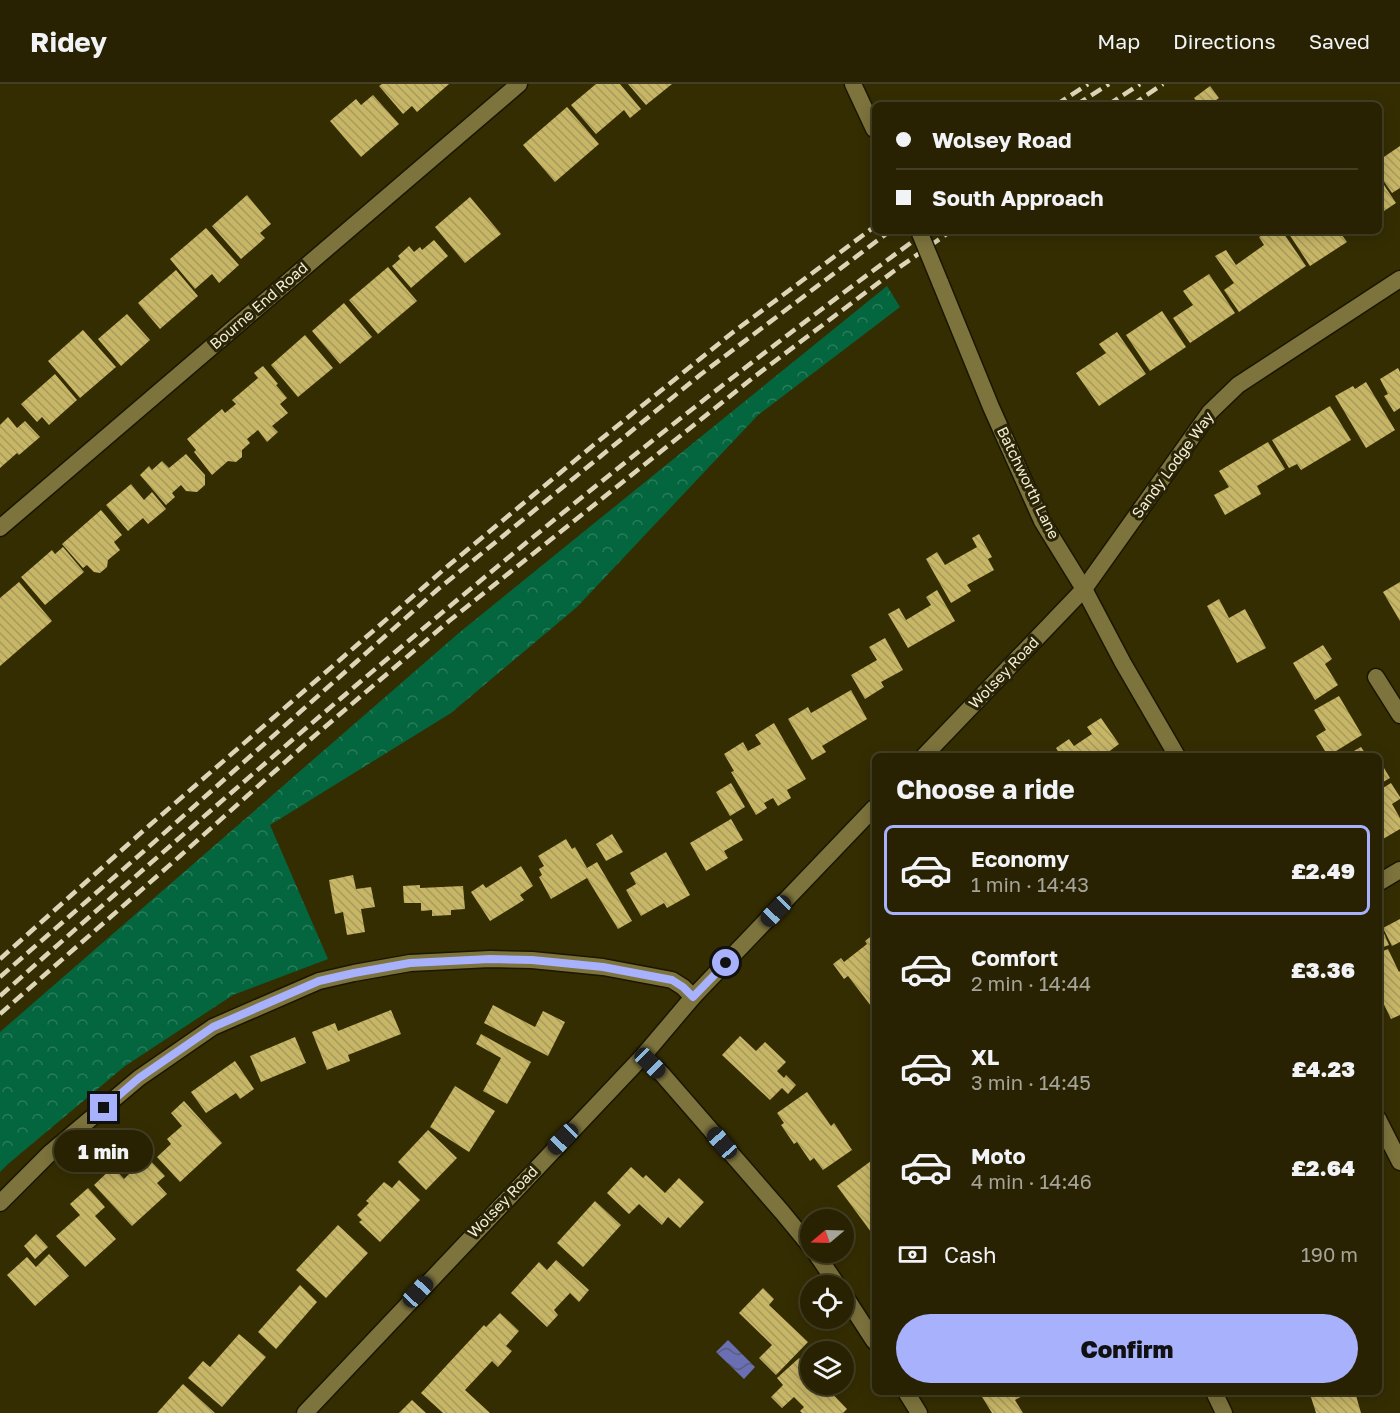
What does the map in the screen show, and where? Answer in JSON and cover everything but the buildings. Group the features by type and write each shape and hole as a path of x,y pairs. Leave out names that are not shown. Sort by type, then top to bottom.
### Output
{"street":[{"name":"Bourne End Road","path":"0,528 519,84"},
{"path":"853,84 872,125"},
{"name":"Batchworth Lane","path":"920,234 991,407 1042,521 1084,589 1123,663 1175,753"},
{"name":"Sandy Lodge Way","path":"1084,589 1210,412 1238,385 1400,279"},
{"name":"Wolsey Road","path":"927,753 1084,589"},
{"path":"1376,677 1400,715"},
{"name":"Wolsey Road","path":"305,1413 643,1056 693,997 872,810"},
{"path":"1382,881 1400,870"},
{"path":"0,1203 51,1152 148,1071 213,1027 319,981 410,963 490,959 532,960 603,967 672,980 693,997"},
{"path":"643,1056 662,1074 800,1234"},
{"path":"1382,1127 1400,1162"},
{"path":"854,1310 872,1338"},
{"path":"908,1395 919,1413"},
{"path":"1215,1395 1224,1413"}],"green space":[{"path":"887,286 900,307 758,415 577,607 451,713 270,825 328,959 233,995 125,1066 0,1172 0,1032 460,632"}],"water":[{"path":"728,1340 755,1367 744,1379 716,1352"}],"railway":[{"path":"1061,102 1088,84"},
{"path":"1081,102 1109,84"},
{"path":"1113,102 1140,84"},
{"path":"1136,102 1163,84"},
{"path":"0,959 143,831 449,565 732,333 872,228"},
{"path":"0,977 437,590 700,375 886,234"},
{"path":"0,996 226,797 454,602 688,413 923,234"},
{"path":"0,1014 312,738 449,621 754,377 947,234"}],"route":[{"path":"104,1108 139,1078 213,1027 319,981 410,963 490,959 532,960 603,967 672,980 693,997 726,963"}]}
